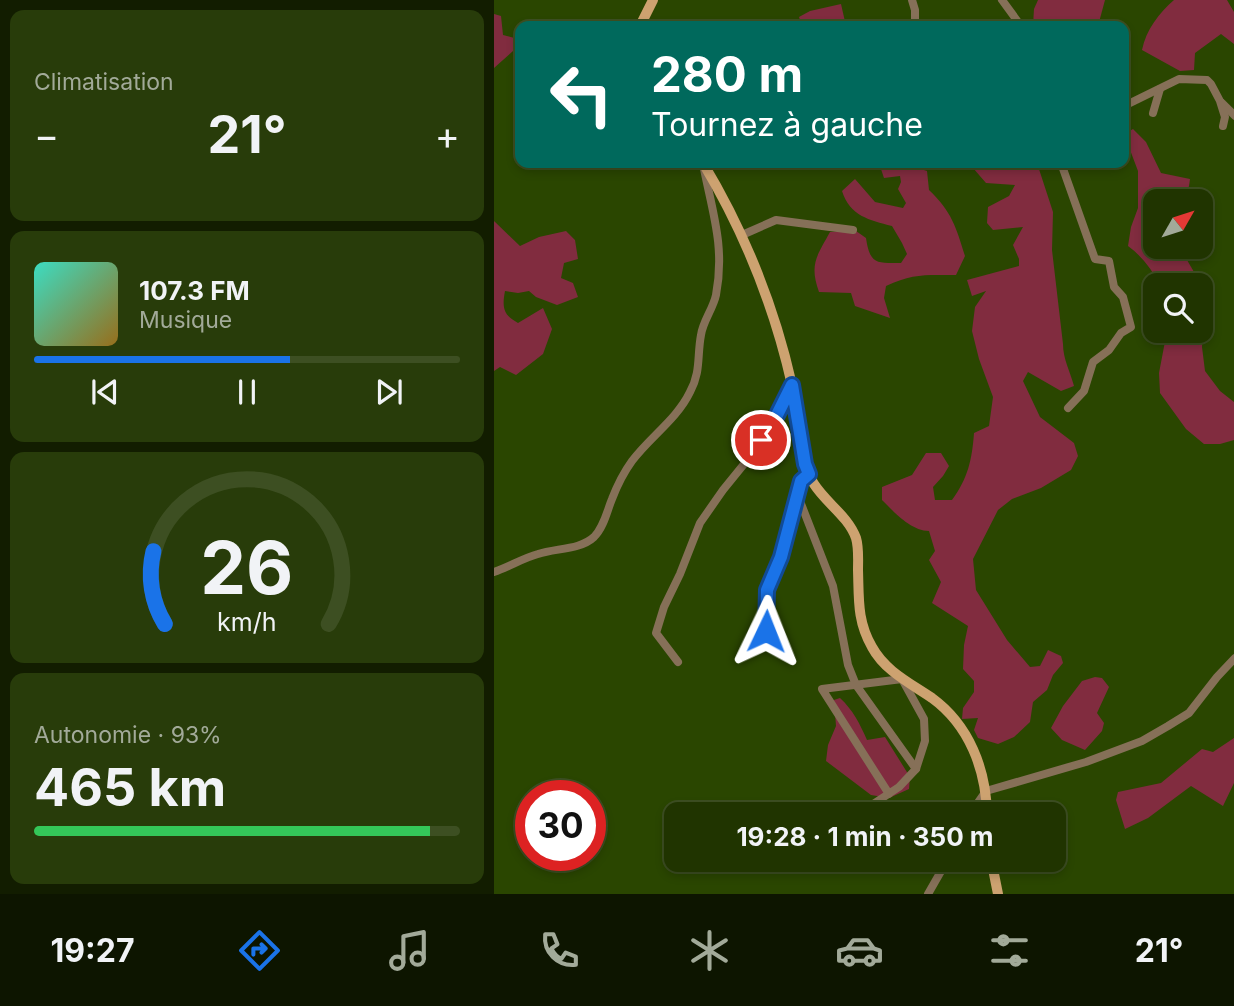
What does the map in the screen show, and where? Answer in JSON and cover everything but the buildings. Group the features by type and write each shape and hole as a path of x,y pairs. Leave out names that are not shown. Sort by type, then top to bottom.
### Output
{"main road":[{"path":"642,21 653,0"},
{"path":"706,168 742,234 769,304 792,385 809,474 820,492 851,527 857,540 862,629 880,662 934,700 954,718 969,739 982,773 986,802"},
{"path":"994,872 998,894"}],"street":[{"path":"912,0 915,21"},
{"path":"1002,0 1017,21"},
{"path":"1129,104 1179,79 1206,80 1220,101 1225,117 1223,125"},
{"path":"1153,113 1160,89"},
{"path":"1220,101 1234,116"},
{"path":"494,572 535,554 584,543 594,537 602,527 613,496 632,462 690,393 698,375 705,320 715,299 720,250 704,168"},
{"path":"1062,168 1095,259 1109,261 1114,286 1123,297 1131,327 1121,333 1109,350 1093,362 1084,391 1068,408"},
{"path":"742,234 776,219 853,230"},
{"path":"678,662 656,634 664,607 700,523 773,423 792,385"},
{"path":"766,631 767,590 781,557 801,481 809,474"},
{"path":"798,496 833,586 848,665 856,685 916,769"},
{"path":"978,802 986,791 1087,762 1142,741 1189,713 1234,658"},
{"path":"876,802 889,794 899,787 916,769 925,741 924,719 902,679 822,689 889,794"},
{"path":"928,894 941,872"}],"shaded area":[{"path":"1038,0 1105,0 1099,21 1033,21"},
{"path":"1174,0 1227,0 1234,12 1234,44 1221,34 1195,53 1194,70 1180,71 1142,50 1154,22"},
{"path":"841,4 845,21 800,21 799,17 810,11"},
{"path":"494,14 501,16 503,35 515,38 515,46 494,68"},
{"path":"1133,129 1146,142 1161,173 1190,179 1188,189 1143,189 1143,259 1187,259 1195,273 1153,273 1128,246 1138,208 1138,171 1129,147 1129,131"},
{"path":"918,168 927,171 929,190 952,220 965,256 956,275 912,277 886,286 884,298 890,318 855,306 851,293 819,292 815,274 818,254 830,232 856,231 866,238 870,253 876,261 901,263 907,254 892,226 861,216 850,206 842,191 855,179 875,202 903,208 906,203 898,189 900,176 884,178 881,169"},
{"path":"973,168 1039,168 1053,212 1052,250 1063,349 1074,386 1061,391 1028,372 1023,381 1040,417 1074,443 1078,456 1071,470 1041,488 1012,499 998,510 973,559 976,590 1007,640 1030,667 1040,666 1048,650 1061,656 1063,663 1053,675 1047,690 1033,702 1030,722 1014,737 998,744 978,738 974,730 978,718 962,719 963,708 974,692 974,681 963,669 968,626 932,603 941,582 929,560 935,551 929,531 909,524 882,500 882,487 912,475 926,453 941,453 949,466 933,487 935,500 952,500 968,468 974,433 989,426 993,397 972,331 975,307 986,291 972,296 967,280 1019,266 1013,245 1023,227 993,230 987,223 988,207 1009,196 1015,185 986,183"},
{"path":"494,221 520,246 539,237 566,231 575,240 578,259 564,263 561,278 573,283 578,297 557,305 536,297 529,291 505,291 505,310 509,317 518,323 543,308 552,329 543,354 516,375 500,367 494,371"},
{"path":"1165,343 1202,343 1205,371 1220,391 1234,402 1234,440 1220,444 1204,444 1186,429 1160,393 1159,373"},
{"path":"1102,678 1109,687 1097,713 1104,723 1102,731 1085,750 1062,740 1051,728 1082,681"},
{"path":"840,698 856,717 867,740 885,737 910,777 909,789 889,798 871,795 826,761 828,745 836,726 834,700"},
{"path":"1234,738 1234,783 1223,806 1191,786 1148,818 1125,829 1116,800 1118,792 1161,783 1202,749 1213,752"}],"route":[{"path":"761,440 773,423 792,385 809,474 801,481 781,557 767,590 766,631"}]}
